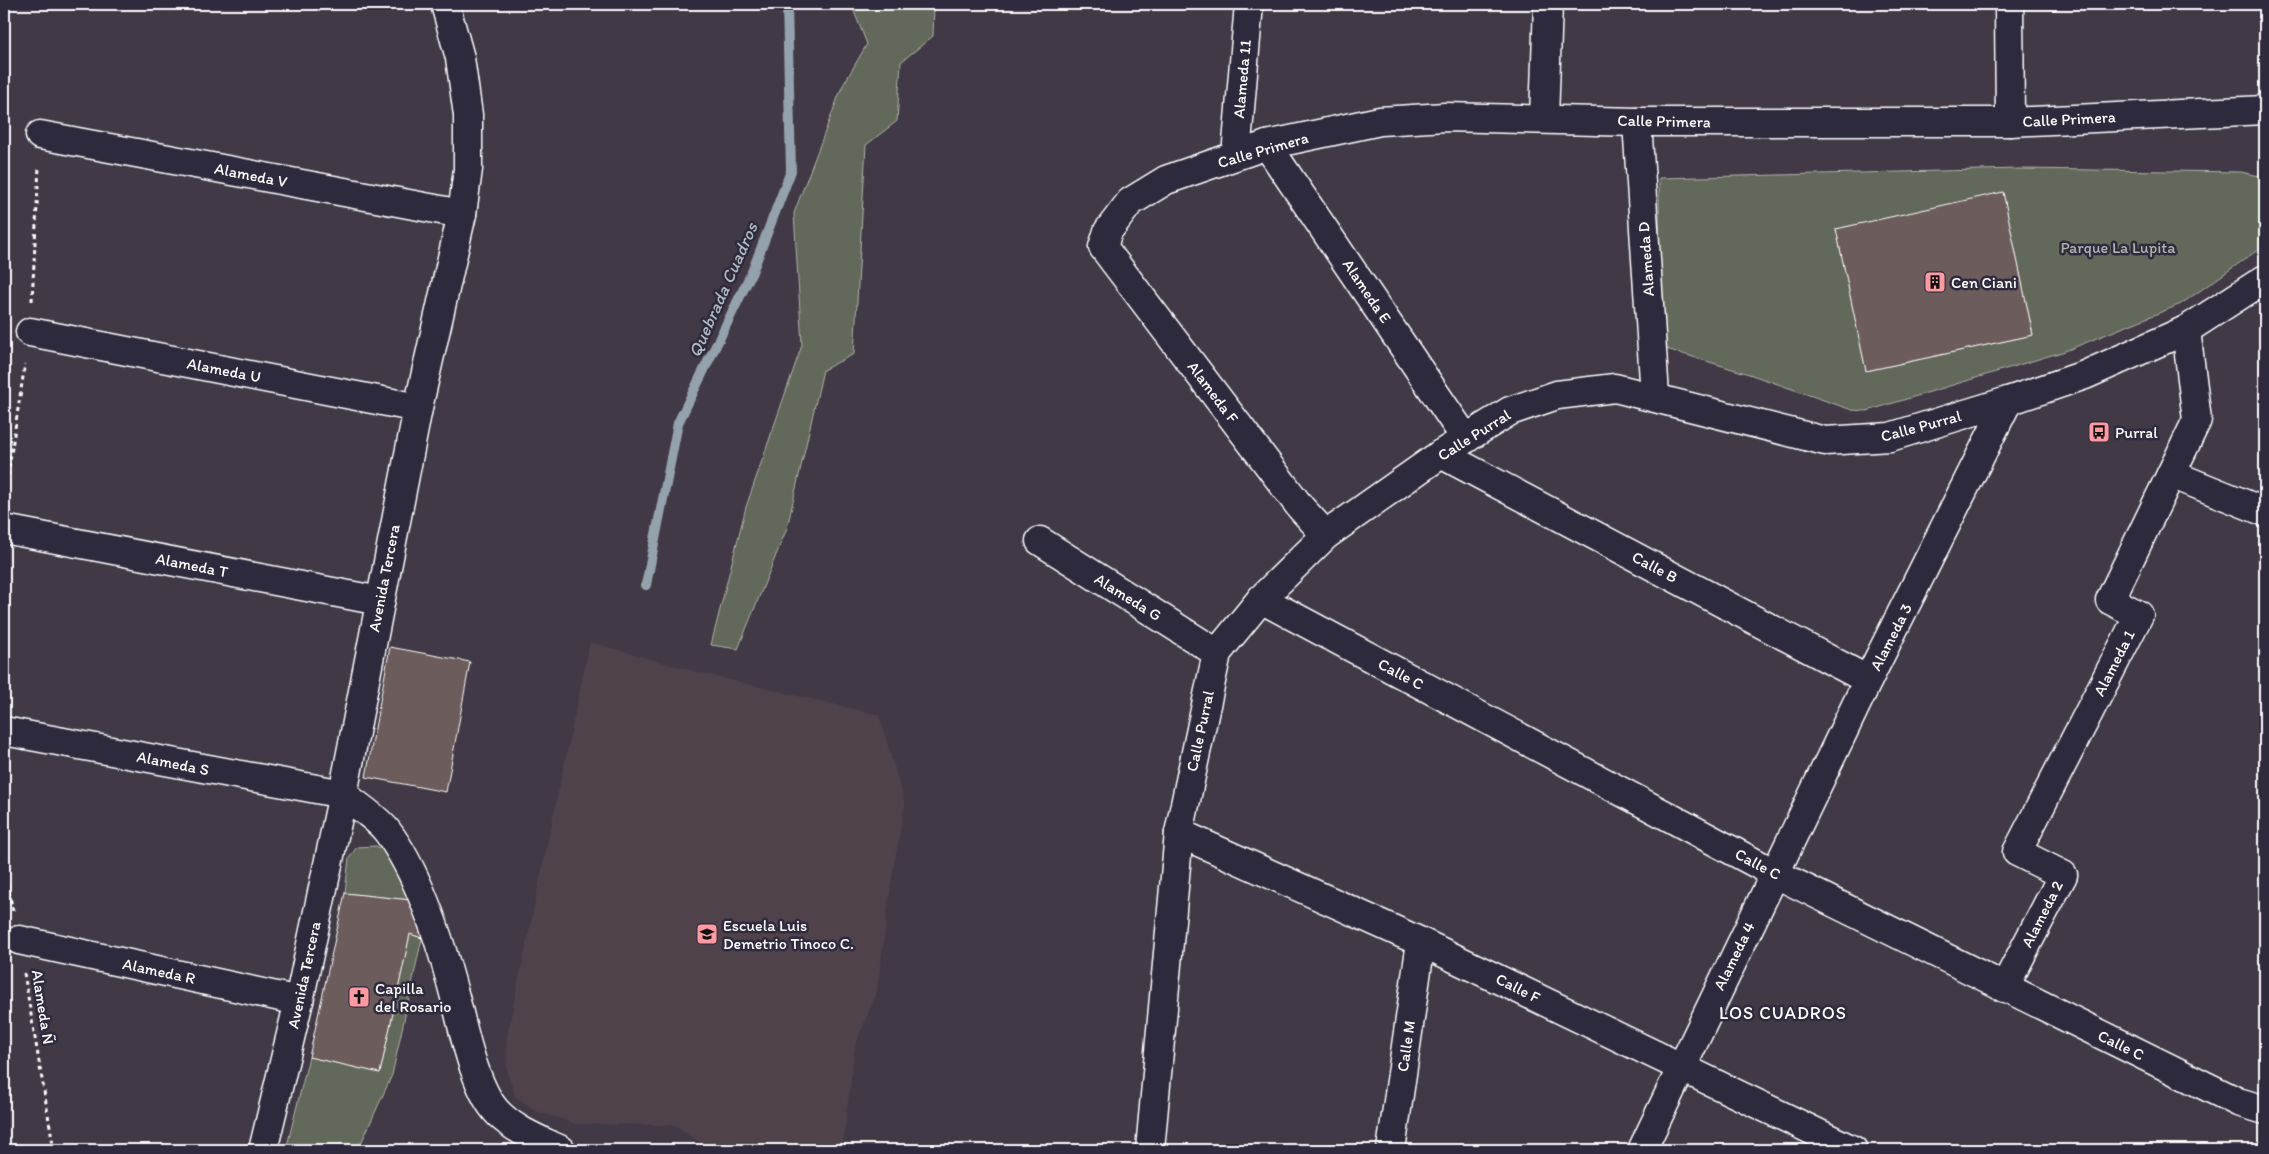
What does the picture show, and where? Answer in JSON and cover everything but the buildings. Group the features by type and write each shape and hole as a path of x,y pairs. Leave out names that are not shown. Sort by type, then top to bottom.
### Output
{"street":[{"name":"Avenida Tercera","path":"263,1150 299,1002 343,794 418,408 462,214 468,169 468,115 460,58 445,4"},
{"name":"Alameda 11","path":"1236,155 1249,4"},
{"path":"1544,118 1548,4"},
{"path":"2009,4 2010,122"},
{"name":"Calle Primera","path":"1102,247 1108,231 1130,202 1166,180 1267,145 1380,121 1445,117 1544,118 1637,122 2010,122 2265,110"},
{"name":"Alameda D","path":"1637,122 1655,396"},
{"name":"Alameda V","path":"40,135 462,214"},
{"name":"Alameda E","path":"1267,145 1466,439"},
{"name":"Alameda F","path":"1102,247 1295,500 1326,535"},
{"name":"Calle Purral","path":"1150,1150 1179,832 1217,653 1261,599 1326,535 1441,454 1510,411 1557,395 1615,388 1655,396 1825,441 1890,437 2085,375 2186,330 2265,279"},
{"name":"Alameda 1","path":"2038,810 2139,615 2110,600 2197,420 2186,330"},
{"name":"Alameda U","path":"30,332 418,408"},
{"name":"Alameda 3","path":"1774,873 1868,680 2008,401"},
{"name":"Calle B","path":"1441,454 1868,680"},
{"path":"2171,474 2265,512"},
{"name":"Alameda T","path":"4,529 380,601"},
{"name":"Alameda G","path":"1040,541 1217,653"},
{"name":"Calle C","path":"1261,599 1774,873 2238,1102 2265,1110"},
{"name":"Alameda S","path":"4,731 343,794"},
{"path":"343,794 386,829 412,874 446,961 463,1030 480,1085 498,1114 525,1133 561,1150"},
{"name":"Alameda 2","path":"2004,988 2063,875 2017,852 2038,810"},
{"name":"Calle F","path":"1179,832 1421,942 1853,1150"},
{"name":"Alameda 4","path":"1642,1150 1774,873"},
{"name":"Alameda R","path":"19,940 299,1002"},
{"name":"Calle M","path":"1395,1148 1421,942"}],"path":[{"name":"Alameda Ñ","path":"4,868 19,940 54,1150"}],"shaded area":[{"name":"Escuela Luis Demetrio Tinoco C.","path":"590,642 693,671 879,715 905,804 892,877 877,991 855,1046 842,1150 711,1150 675,1125 576,1124 536,1111 516,1097 507,1073 506,1040"}],"green space":[{"path":"851,4 934,4 933,36 901,62 897,121 866,145 854,354 823,370 787,528 738,649 711,645 746,507 802,345 794,213 842,87 867,44"},
{"name":"Parque La Lupita","path":"2020,169 2241,172 2264,177 2265,245 2181,304 2065,351 1867,411 1852,410 1749,374 1660,347 1659,178","holes":["2003,193 2033,335 1866,371 1836,229"]},
{"path":"376,846 389,853 411,900 345,893 349,858 357,847"},
{"path":"410,934 422,938 392,1075 358,1150 286,1150 309,1057 380,1073"}],"waterway":[{"name":"Quebrada Cuadros","path":"646,585 678,423 752,272 791,171 787,4"}],"place":[{"name":"Cen Ciani","path":"1935,282"},
{"name":"Purral","path":"2099,432"},
{"name":"Escuela Luis Demetrio Tinoco C.","path":"707,934"},
{"name":"Capilla del Rosario","path":"359,997"}],"district":[{"name":"LOS CUADROS","path":"1783,1013"}]}
